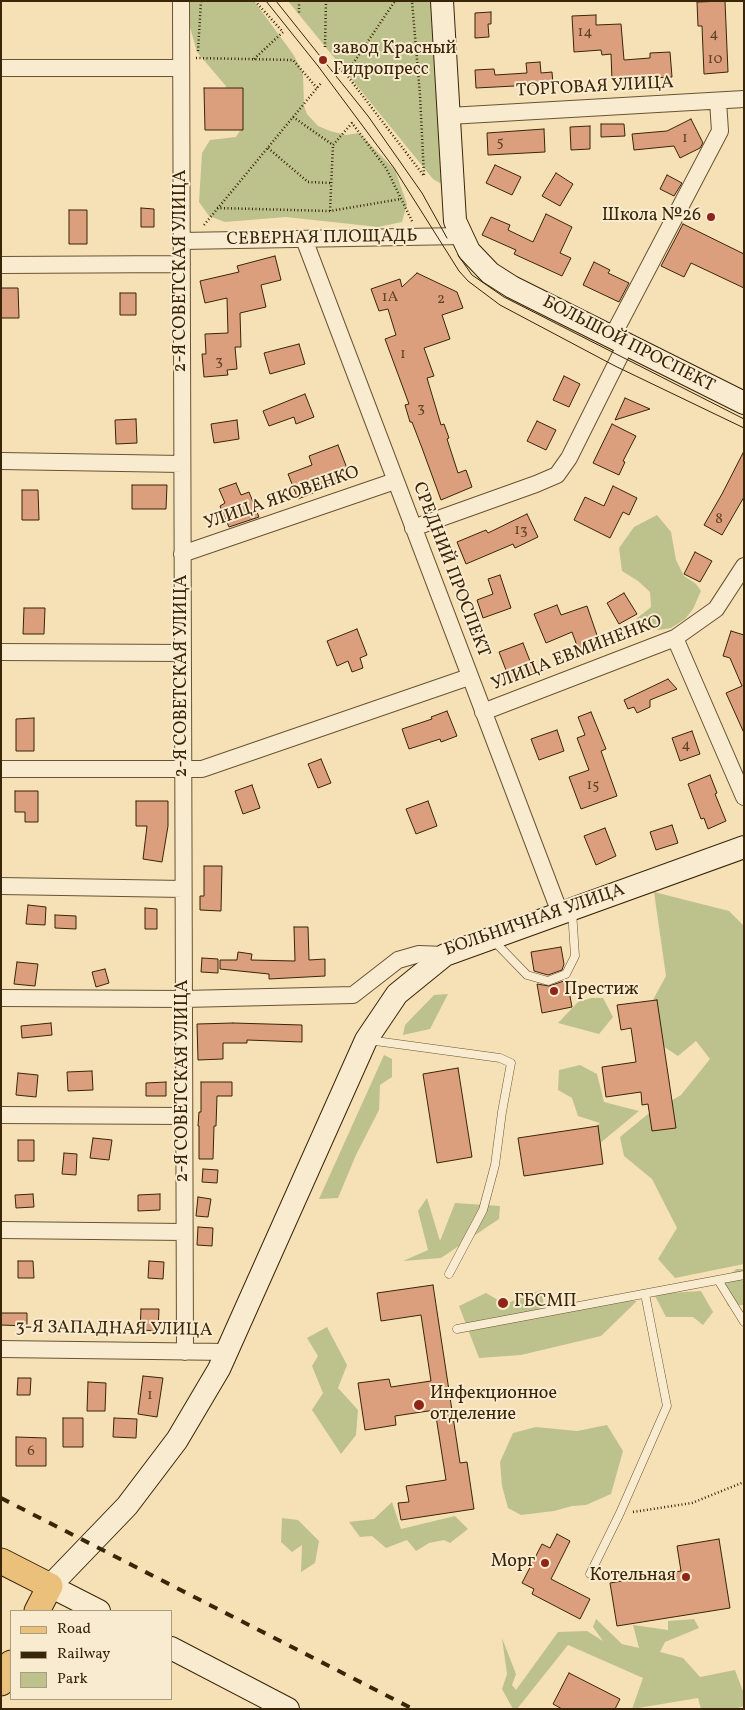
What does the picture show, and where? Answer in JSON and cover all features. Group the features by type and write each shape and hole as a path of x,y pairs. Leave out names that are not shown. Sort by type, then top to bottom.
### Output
{"main road":[{"path":"442,1 455,222 462,236"},
{"name":"БОЛЬШОЙ ПРОСПЕКТ","path":"462,236 469,251 490,273 512,287 744,403"},
{"name":"БОЛЬНИЧНАЯ УЛИЦА","path":"445,955 744,847"},
{"path":"38,1610 50,1586 127,1506 177,1440 219,1369 366,1040 396,994 445,955"},
{"path":"1,1561 97,1610"},
{"path":"172,1649 288,1709"},
{"path":"1,1683 10,1665"}],"street":[{"name":"2-Я СОВЕТСКАЯ УЛИЦА","path":"181,1 186,241 182,264 184,1352"},
{"path":"1,68 181,63"},
{"name":"ТОРГОВАЯ УЛИЦА","path":"449,116 744,99"},
{"path":"413,528 556,475 569,458 619,340 720,131 718,100"},
{"name":"СЕВЕРНАЯ ПЛОЩАДЬ","path":"186,241 462,236"},
{"name":"СРЕДНИЙ ПРОСПЕКТ","path":"304,239 469,677 566,911"},
{"path":"1,265 182,264"},
{"path":"1,461 182,464"},
{"name":"УЛИЦА ЯКОВЕНКО","path":"182,554 395,481"},
{"name":"УЛИЦА ЕВМИНЕНКО","path":"483,712 675,638 716,609 744,566"},
{"path":"675,638 744,797"},
{"path":"1,652 183,653"},
{"name":"УЛИЦА ЕВМИНЕНКО","path":"1,769 202,769 469,677"},
{"path":"1,886 183,889"},
{"name":"БОЛЬНИЧНАЯ УЛИЦА","path":"1,998 184,999 353,995 398,960 419,954 445,955"},
{"path":"1,1115 184,1116"},
{"path":"1,1230 184,1232"},
{"name":"3-Я ЗАПАДНАЯ УЛИЦА","path":"1,1349 227,1352"}],"lane":[{"path":"491,938 527,976 548,981 566,974 575,956 566,911"},
{"path":"366,1040 500,1058 511,1063 495,1165 483,1210 448,1274"},
{"path":"457,1329 744,1275"},
{"path":"718,1280 744,1322"},
{"path":"590,1574 620,1513 666,1406 645,1294"}],"path":[{"path":"198,58 201,1"},
{"path":"255,1 285,35"},
{"path":"299,1 299,15"},
{"path":"325,47 326,1"},
{"path":"346,74 395,1"},
{"path":"336,67 346,74 424,176 420,95 412,1"},
{"path":"254,59 283,32"},
{"path":"181,63 198,58 293,60 317,88"},
{"path":"186,241 217,208 322,82"},
{"path":"293,117 333,145"},
{"path":"330,211 333,145 352,123 386,168 420,237"},
{"path":"267,148 308,182 332,183"},
{"path":"217,208 330,211 402,199"},
{"path":"620,1513 692,1504 744,1482"}],"green space":[{"path":"190,1 254,1 293,54 303,73 304,106 307,114 318,126 330,131 346,135 359,133 395,170 407,204 402,222 378,227 286,217 225,222 209,216 199,202 202,153 210,140 236,137 241,129 238,109 225,85 197,52 190,27"},
{"path":"288,1 437,1 445,186 433,179"},
{"path":"657,515 671,532 676,560 684,576 696,584 701,591 693,609 685,619 671,628 658,630 644,628 636,619 651,607 650,592 638,581 622,571 619,548 634,527"},
{"path":"654,892 729,911 744,926 744,1264 675,1278 658,1259 677,1228 652,1179 624,1156 620,1137 648,1114 681,1095 710,1059 696,1041 678,1056 637,1029 666,976"},
{"path":"448,994 430,1029 403,1035 405,1025 434,995"},
{"path":"591,998 603,998 613,1017 599,1034 558,1023 578,1002"},
{"path":"384,1055 392,1059 392,1077 380,1085 379,1110 356,1155 338,1198 319,1199"},
{"path":"580,1065 597,1074 604,1102 639,1111 599,1144 585,1135 600,1123 578,1116 572,1098 558,1090 559,1070"},
{"path":"427,1198 440,1241 455,1203 500,1206 499,1219 441,1258 403,1261 428,1250 418,1211"},
{"path":"736,1269 744,1269 744,1305 728,1306 721,1285"},
{"path":"541,1290 545,1310 574,1302 637,1301 601,1336 521,1355 479,1358 459,1306 486,1293 505,1304"},
{"path":"701,1291 713,1312 703,1325 693,1317 666,1317 654,1294"},
{"path":"327,1327 347,1365 338,1388 358,1410 356,1435 341,1454 312,1410 323,1393 312,1366 318,1356 307,1338"},
{"path":"607,1425 623,1451 611,1494 586,1505 572,1506 554,1511 521,1515 508,1508 502,1486 500,1462 513,1433 536,1427 577,1431"},
{"path":"392,1502 401,1529 455,1516 468,1529 450,1543 444,1540 429,1543 416,1551 407,1540 386,1548 372,1536 360,1537 349,1522 374,1519"},
{"path":"282,1518 298,1520 319,1541 315,1563 301,1572 302,1545 292,1552 281,1542"},
{"path":"596,1619 622,1644 639,1648 633,1625 668,1630 668,1621 694,1619 699,1628 665,1642 660,1652 683,1658 700,1677 735,1670 744,1694 744,1706 735,1709 701,1709 698,1698 632,1709 643,1678 568,1645 517,1709 513,1709 502,1689 507,1674 502,1638 516,1674 512,1685 516,1690 558,1632 587,1631 603,1641 593,1627"}],"building":[{"path":"725,1 728,72 704,74 702,26 698,26 697,2"},
{"path":"491,12 491,24 488,24 489,37 475,38 475,13"},
{"path":"596,15 596,25 621,24 624,60 650,58 650,53 670,52 672,77 612,80 611,54 602,55 601,50 574,52 572,16"},
{"path":"540,62 541,73 552,72 553,84 476,88 475,70 494,69 495,75 527,73 526,63"},
{"path":"204,88 243,88 243,130 205,130"},
{"path":"691,119 703,143 700,148 680,158 674,146 634,150 632,134 667,131"},
{"path":"601,124 624,124 625,136 601,137"},
{"path":"590,126 590,149 571,150 570,127"},
{"path":"544,129 545,152 488,155 487,133"},
{"path":"495,165 521,177 512,195 486,183"},
{"path":"556,173 573,184 560,206 542,196"},
{"path":"667,175 682,183 674,196 660,189"},
{"path":"141,208 154,209 154,227 141,227"},
{"path":"69,210 87,210 87,244 69,244"},
{"path":"546,214 572,227 560,253 571,258 562,276 514,254 516,250 482,235 491,217 510,225 508,230 533,242"},
{"path":"683,224 744,254 744,288 691,263 684,277 661,266"},
{"path":"275,256 281,280 261,285 266,307 240,313 241,347 235,347 237,369 227,370 228,375 204,377 202,354 206,354 205,334 228,333 227,298 205,303 200,281 239,272 237,266"},
{"path":"594,262 610,270 608,273 629,283 619,302 583,285"},
{"path":"417,273 457,292 463,308 442,315 450,339 424,348 434,376 427,378 441,425 444,424 449,438 447,439 458,473 466,470 472,487 441,500 412,422 410,422 405,405 409,404 385,339 396,335 388,309 379,311 371,289 400,279 402,287"},
{"path":"1,288 18,288 19,318 1,318"},
{"path":"120,293 136,293 136,315 120,315"},
{"path":"299,344 305,364 270,374 264,353"},
{"path":"564,376 580,384 569,407 553,400"},
{"path":"305,394 314,417 296,424 294,417 269,426 263,411"},
{"path":"625,398 650,409 615,420"},
{"path":"136,419 137,443 116,444 115,420"},
{"path":"237,420 239,439 214,443 211,424"},
{"path":"537,421 556,430 546,450 527,441"},
{"path":"612,424 636,436 623,461 625,462 619,475 593,463"},
{"path":"338,445 350,476 317,488 318,491 298,499 288,474 312,465 309,456"},
{"path":"744,451 744,497 722,535 704,525"},
{"path":"236,483 241,495 249,492 259,517 229,527 220,506 225,503 219,489"},
{"path":"132,485 167,485 166,509 132,509"},
{"path":"613,486 637,498 629,515 623,512 610,538 574,520 585,497 604,506"},
{"path":"22,490 38,490 39,520 22,520"},
{"path":"527,514 538,537 515,548 513,544 466,564 457,542 486,530 488,533"},
{"path":"695,552 712,561 700,582 684,574"},
{"path":"500,575 511,608 483,618 477,600 493,594 488,579"},
{"path":"624,593 637,614 619,624 607,603"},
{"path":"557,605 561,615 587,606 601,647 580,654 572,632 546,643 534,614"},
{"path":"24,608 45,608 44,634 23,634"},
{"path":"357,629 367,655 360,658 363,668 352,672 348,661 337,666 327,641"},
{"path":"731,631 744,635 744,733 726,693 742,686 730,658 723,656"},
{"path":"523,643 535,674 511,683 499,652"},
{"path":"668,679 677,689 650,700 650,707 637,713 634,707 628,709 624,700"},
{"path":"447,711 457,736 441,742 440,739 409,749 402,729 432,719 431,717"},
{"path":"591,712 606,749 601,751 617,796 581,809 569,777 589,770 577,738 585,735 578,717"},
{"path":"34,718 34,751 16,751 16,719"},
{"path":"557,730 564,751 539,760 531,739"},
{"path":"692,731 700,754 680,761 672,738"},
{"path":"321,759 331,783 318,788 308,764"},
{"path":"710,775 717,793 715,794 726,821 708,829 704,818 701,819 688,784"},
{"path":"252,785 260,808 243,814 235,791"},
{"path":"15,791 38,791 38,822 25,822 25,812 15,812"},
{"path":"136,801 168,801 168,826 162,862 143,859 147,826 136,826"},
{"path":"428,801 437,826 416,834 406,809"},
{"path":"672,825 678,843 656,850 650,832"},
{"path":"605,828 616,856 596,865 584,836"},
{"path":"204,866 222,866 221,911 200,910 200,896 204,896"},
{"path":"28,905 46,907 45,925 26,924"},
{"path":"145,908 157,909 157,929 145,929"},
{"path":"55,915 76,916 76,929 55,928"},
{"path":"294,927 308,927 309,960 325,959 325,976 269,979 269,974 220,969 220,960 237,960 238,952 252,954 251,960 295,961"},
{"path":"561,947 564,964 562,970 548,975 534,971 531,952"},
{"path":"202,958 218,959 218,973 201,972"},
{"path":"17,962 38,964 35,986 14,984"},
{"path":"105,969 109,983 96,987 92,972"},
{"path":"567,980 572,1007 542,1013 537,984 549,986"},
{"path":"657,1000 676,1128 652,1131 648,1104 642,1105 641,1092 606,1097 602,1067 636,1062 631,1028 621,1030 617,1005"},
{"path":"51,1023 52,1035 22,1038 21,1026"},
{"path":"197,1024 302,1025 302,1042 247,1040 247,1043 223,1043 223,1059 198,1060"},
{"path":"458,1068 472,1157 437,1163 423,1074"},
{"path":"92,1071 93,1090 68,1091 67,1072"},
{"path":"18,1073 38,1075 36,1097 16,1095"},
{"path":"166,1082 166,1096 146,1096 146,1083"},
{"path":"201,1082 232,1082 232,1096 217,1096 213,1159 199,1159 198,1126 199,1112 201,1112"},
{"path":"598,1126 603,1164 524,1176 518,1138"},
{"path":"93,1138 112,1140 109,1160 90,1158"},
{"path":"18,1140 34,1140 34,1161 18,1161"},
{"path":"64,1153 77,1154 76,1175 62,1174"},
{"path":"203,1169 218,1170 217,1183 202,1182"},
{"path":"33,1194 34,1207 16,1208 15,1195"},
{"path":"160,1194 160,1210 138,1211 138,1195"},
{"path":"198,1197 211,1199 208,1217 196,1216"},
{"path":"198,1227 213,1228 212,1246 197,1245"},
{"path":"18,1261 33,1261 34,1278 18,1278"},
{"path":"149,1261 164,1262 163,1279 148,1278"},
{"name":"Инфекционное отделение","path":"433,1285 460,1463 467,1462 474,1509 401,1520 398,1503 409,1502 406,1486 446,1480 435,1410 395,1416 396,1425 365,1430 358,1383 389,1379 391,1387 431,1381 421,1315 381,1321 377,1293"},
{"path":"141,1309 159,1309 158,1331 140,1330"},
{"path":"1,1313 27,1313 27,1326 1,1325"},
{"path":"143,1376 163,1378 157,1417 138,1414"},
{"path":"18,1378 31,1378 30,1395 17,1395"},
{"path":"88,1382 106,1383 105,1411 87,1411"},
{"path":"63,1418 83,1418 83,1447 63,1447"},
{"path":"114,1418 137,1419 136,1438 113,1437"},
{"path":"16,1437 46,1438 46,1466 16,1466"},
{"name":"Морг","path":"557,1534 570,1541 551,1579 590,1599 580,1619 532,1594 534,1589 522,1583 542,1544 550,1548"},
{"name":"Котельная","path":"719,1539 730,1608 617,1626 610,1583 681,1571 677,1546"},
{"path":"569,1673 620,1699 615,1709 562,1709 553,1704"}],"tram line":[{"path":"266,1 318,66 394,168 459,271 468,281 500,305 615,366 744,428"},
{"path":"276,1 368,116 422,193 447,238"},
{"path":"458,255 472,275 504,297 744,419"}],"railway":[{"path":"1,1498 413,1709"}],"place":[{"name":"завод Красный Гидропресс","path":"323,60"},
{"name":"Школа №26","path":"711,217"},
{"name":"Престиж","path":"554,991"},
{"name":"ГБСМП","path":"503,1303"},
{"name":"Инфекционное отделение","path":"419,1405"},
{"name":"Морг","path":"545,1563"},
{"name":"Котельная","path":"686,1577"}]}
